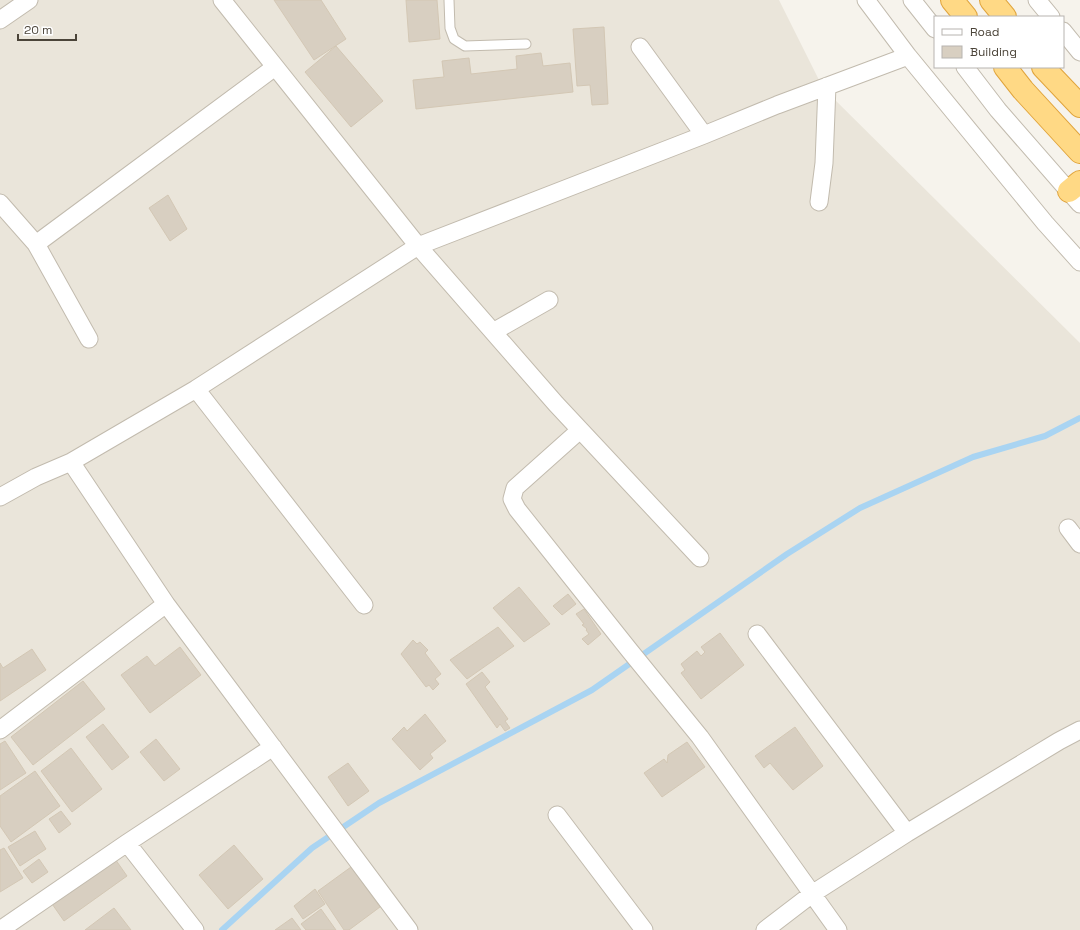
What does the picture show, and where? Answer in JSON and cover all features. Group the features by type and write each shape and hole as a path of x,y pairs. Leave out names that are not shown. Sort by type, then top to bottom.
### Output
{"highway":[{"path":"952,0 965,16"},
{"path":"992,0 1004,16"},
{"path":"1006,68 1023,90 1080,152"},
{"path":"1044,68 1080,106"}],"street":[{"path":"0,20 29,0"},
{"path":"222,0 418,246 580,430 700,558"},
{"path":"866,0 908,56 1045,223 1080,262"},
{"path":"912,0 934,28"},
{"path":"1037,0 1050,16"},
{"path":"1064,32 1080,52"},
{"path":"640,47 704,135"},
{"path":"0,497 36,477 71,462 196,389 418,246 827,86 908,56"},
{"path":"36,244 275,66"},
{"path":"966,68 998,110 1076,192"},
{"path":"819,202 824,163 827,86"},
{"path":"0,203 36,244 89,339"},
{"path":"493,332 549,300"},
{"path":"196,389 364,605"},
{"path":"580,430 515,488 512,499 518,509 648,674 700,737 838,930"},
{"path":"71,462 166,604 409,930"},
{"path":"1068,528 1080,544"},
{"path":"0,730 166,604"},
{"path":"757,634 907,833"},
{"path":"764,930 812,894 907,833 1059,741 1080,730"},
{"path":"0,930 127,843 273,747"},
{"path":"557,815 644,930"},
{"path":"127,843 195,930"}],"lane":[{"path":"449,0 450,28 454,39 465,46 526,44"}],"shaded area":[{"path":"0,0 779,0 823,88 1080,343 1080,930 0,930"}],"building":[{"path":"274,0 321,0 346,39 314,60"},
{"path":"406,0 437,0 440,39 409,42"},
{"path":"604,27 608,104 592,105 590,85 577,86 573,29"},
{"path":"336,46 383,101 351,127 305,72"},
{"path":"541,53 543,66 570,63 573,92 416,109 413,80 444,77 442,61 469,58 471,74 517,69 516,56"},
{"path":"168,195 187,229 170,241 149,208"},
{"path":"519,587 550,624 524,642 493,608"},
{"path":"568,594 576,604 562,615 553,606"},
{"path":"584,609 601,634 588,645 582,639 589,634 586,630 587,629 582,625 584,624 576,614"},
{"path":"498,627 514,646 467,679 450,660"},
{"path":"720,633 744,665 701,699 681,673 685,670 681,664 697,651 701,656 705,652 701,647"},
{"path":"413,640 417,644 420,642 428,650 425,653 441,674 435,679 439,684 433,690 429,685 426,687 401,654"},
{"path":"180,647 201,675 150,713 121,675 147,656 155,666"},
{"path":"32,649 46,670 0,701 0,663 3,668"},
{"path":"482,672 490,682 485,687 508,719 505,721 510,728 505,731 500,724 497,728 466,684"},
{"path":"83,681 105,709 33,765 11,737"},
{"path":"425,714 446,741 430,754 433,758 420,770 392,739 404,727 407,731"},
{"path":"103,724 129,757 112,770 86,737"},
{"path":"795,727 823,766 793,790 770,763 764,768 755,756"},
{"path":"156,739 180,769 164,781 140,752"},
{"path":"5,741 26,773 0,790 0,744"},
{"path":"687,742 705,767 662,797 644,773 664,759 667,763 668,755"},
{"path":"71,748 102,789 72,812 41,771"},
{"path":"348,763 369,791 348,806 328,777"},
{"path":"35,771 60,806 11,842 0,826 0,796"},
{"path":"61,811 71,824 59,833 49,819"},
{"path":"35,831 46,849 20,866 8,847"},
{"path":"234,845 263,879 228,909 199,875"},
{"path":"4,848 23,878 0,892 0,850"},
{"path":"113,856 127,876 64,921 50,901"},
{"path":"39,859 48,872 32,883 23,871"},
{"path":"351,867 380,907 349,930 344,930 318,891"},
{"path":"315,889 325,904 303,919 294,906"},
{"path":"114,908 131,930 85,930"},
{"path":"321,909 336,930 306,930 301,924"},
{"path":"292,918 301,930 275,930"}],"waterway":[{"path":"222,930 312,848 379,803 592,690 787,554 860,508 973,457 1045,436 1080,418"}]}
